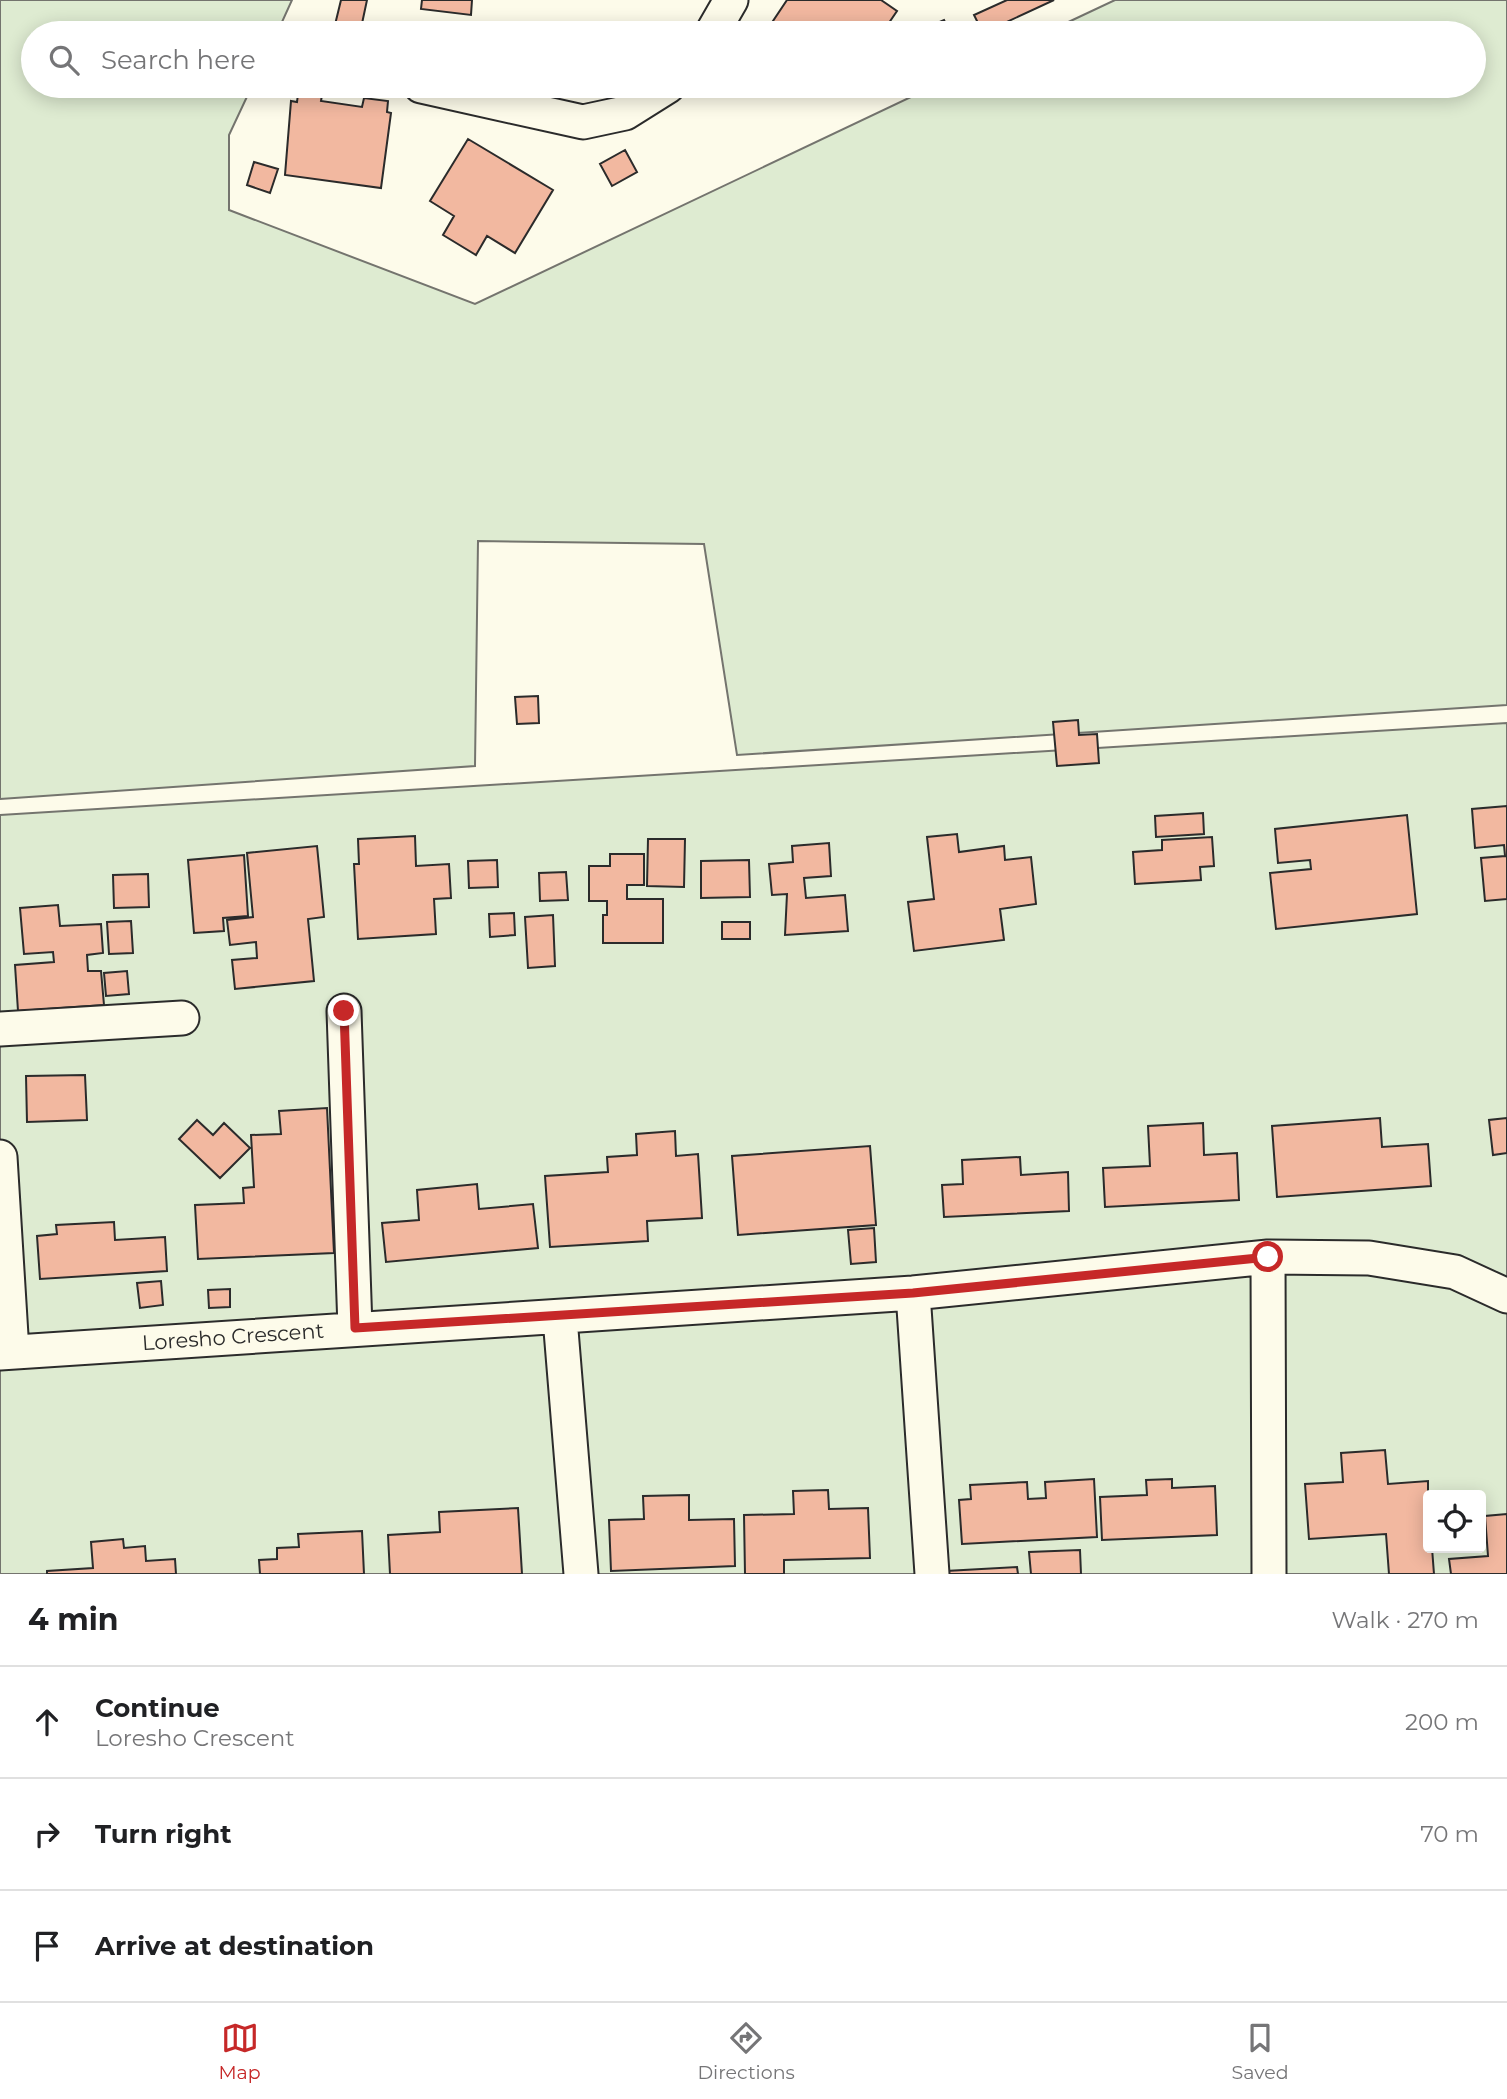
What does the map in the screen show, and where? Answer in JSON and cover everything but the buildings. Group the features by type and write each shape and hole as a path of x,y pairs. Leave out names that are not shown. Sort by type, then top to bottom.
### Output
{"street":[{"path":"719,21 731,0"},
{"path":"475,98 583,122 625,113 649,98"},
{"path":"344,1011 355,1328"},
{"path":"0,1029 182,1018"},
{"path":"0,1157 6,1352"},
{"path":"1268,1257 1269,1574"},
{"name":"Loresho Crescent","path":"6,1352 913,1293 1268,1257 1369,1258 1455,1272 1507,1296"},
{"path":"913,1293 932,1574"},
{"path":"560,1318 581,1574"}],"green space":[{"path":"0,0 292,0 282,21 21,21 21,98 246,98 229,135 229,210 475,304 909,98 1486,98 1486,21 1070,21 1115,0 1507,0 1507,705 737,755 704,544 478,541 475,766 0,799"},
{"path":"1507,723 1507,1574 0,1574 0,815"}],"route":[{"path":"344,1011 355,1328 560,1318 913,1293 1268,1257"}]}
